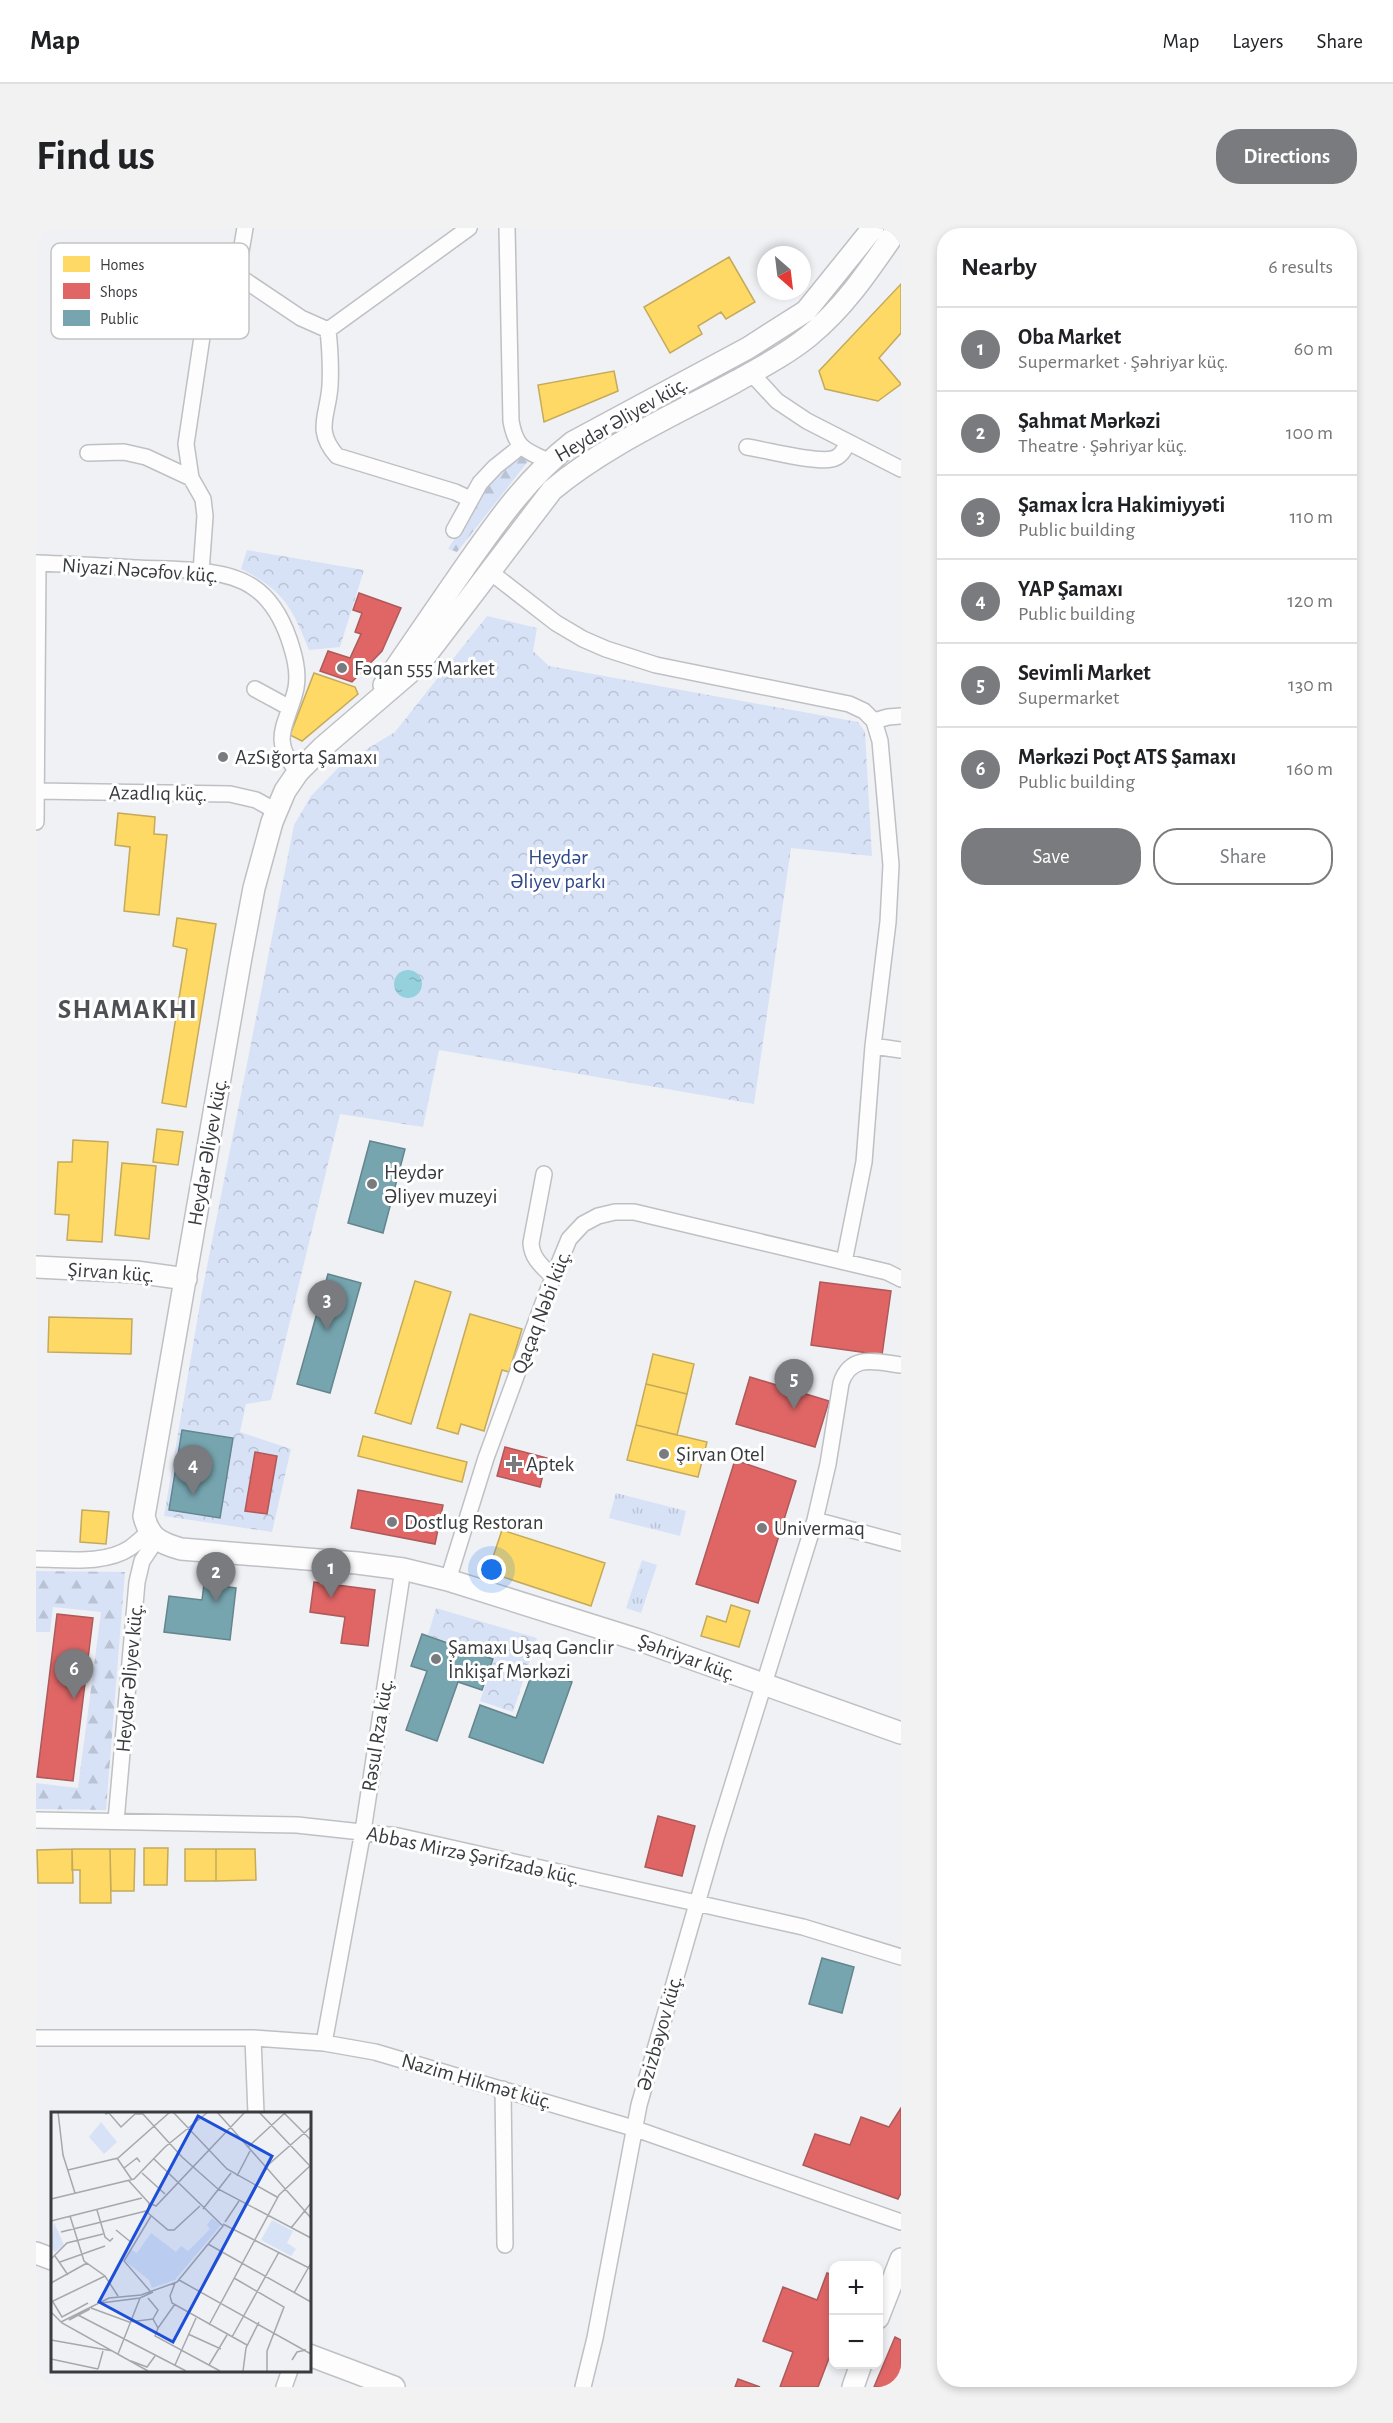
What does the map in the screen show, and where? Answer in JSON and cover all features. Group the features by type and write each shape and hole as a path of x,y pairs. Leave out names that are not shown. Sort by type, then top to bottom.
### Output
{"street":[{"path":"242,243 244,228"},
{"path":"328,330 469,228"},
{"path":"507,228 513,436 520,447 548,461"},
{"name":"Heydər Əliyev küç.","path":"116,1821 137,1581 152,1537 144,1516 146,1499 254,888 276,811 285,791 298,772 323,747 367,709 504,512 526,483 548,461 573,442 748,348 806,311 873,228"},
{"path":"367,709 408,674 427,654 552,490 603,453 751,373 807,338 858,286 898,228"},
{"path":"249,283 301,318 328,330"},
{"path":"328,330 331,352 330,388 322,427 326,444 337,456 455,492 470,500"},
{"path":"201,572 205,516 203,499 191,478 186,444 202,339"},
{"path":"751,373 777,401 807,422 901,469"},
{"path":"747,447 832,459 843,454 848,442"},
{"path":"454,530 480,483 495,467 520,447"},
{"path":"88,453 124,452 146,457 191,478"},
{"path":"36,822 37,563"},
{"name":"Niyazi Nəcəfov küç.","path":"37,563 201,572 230,577 252,586 266,597 285,628 296,664 296,685 283,730 282,743 284,753 298,772"},
{"path":"489,571 556,623 606,649 656,665 849,704 864,711 874,721 880,741 896,866 895,923 873,1046 864,1162 844,1262"},
{"path":"255,689 290,708"},
{"path":"874,721 901,716"},
{"name":"Azadlıq küç.","path":"36,791 230,794 256,800 276,811"},
{"path":"873,1046 901,1050"},
{"path":"544,1174 531,1243 532,1253 537,1261 553,1277"},
{"name":"Qaçaq Nəbi küç.","path":"448,1580 486,1458 553,1277 569,1239 583,1224 598,1216 615,1212 634,1212 887,1272 901,1279"},
{"name":"Şirvan küç.","path":"36,1267 136,1272 186,1279"},
{"name":"Əzizbəyov küç.","path":"583,2387 595,2338 633,2128 652,2051 815,1520 845,1373 854,1364 867,1361 901,1365"},
{"path":"815,1520 901,1543"},
{"path":"36,1559 94,1559 115,1555 152,1537"},
{"name":"Şəhriyar küç.","path":"152,1537 181,1549 305,1558 403,1569 448,1580 645,1642 901,1733"},
{"name":"Rəsul Rza küç.","path":"324,2043 363,1831 403,1569"},
{"name":"Abbas Mirzə Şərifzadə küç.","path":"36,1820 297,1825 398,1836 844,1938 901,1957"},
{"name":"Nazim Hikmət küç.","path":"36,2038 253,2038 324,2043 375,2052 633,2128 901,2222"},
{"path":"253,2038 256,2112"},
{"path":"503,2089 505,2245"},
{"path":"36,2253 51,2259"},
{"path":"880,2315 901,2259"},
{"path":"310,2355 394,2387"},
{"path":"853,2387 859,2369"},
{"path":"284,2387 289,2372"}],"green space":[{"path":"518,454 529,460 457,552 448,549 490,483"},
{"path":"247,550 364,570 340,647 309,650 297,622 284,601 267,584 241,569"},
{"name":"Heydər Əliyev parkı","path":"487,616 537,628 533,651 549,666 858,722 865,732 872,856 791,848 754,1104 439,1050 423,1127 340,1114 271,1400 246,1404 240,1432 291,1449 272,1532 164,1516 202,1292 294,825 311,796 342,764 395,732"},
{"path":"616,1493 686,1511 680,1536 609,1518"},
{"path":"642,1560 657,1565 641,1613 626,1608"},
{"path":"36,1571 125,1572 106,1810 36,1809 36,1783 78,1788 101,1612 53,1607 50,1632 36,1632"},
{"path":"436,1608 537,1638 513,1712 480,1701 495,1658 428,1635"}],"water":[{"path":"408,970 418,974 422,984 418,994 408,998 398,994 394,984 398,974"}],"building: Homes":[{"path":"729,257 755,302 726,319 721,312 698,326 702,334 670,353 644,307"},
{"path":"901,284 901,333 879,358 901,384 878,401 825,389 819,371"},
{"path":"614,371 618,391 544,422 538,385"},
{"path":"314,673 355,687 358,694 302,741 290,735"},
{"path":"118,813 155,817 154,834 167,835 159,915 124,911 130,847 115,845"},
{"path":"177,918 216,924 186,1107 162,1103 187,949 173,946"},
{"path":"157,1129 183,1132 178,1165 153,1162"},
{"path":"73,1140 108,1142 102,1242 67,1240 69,1215 55,1214 58,1162 72,1162"},
{"path":"122,1163 156,1166 149,1239 115,1235"},
{"path":"415,1281 451,1292 411,1424 375,1413"},
{"path":"470,1314 522,1329 509,1372 502,1370 484,1431 461,1424 458,1434 437,1428"},
{"path":"49,1317 132,1319 131,1354 48,1352"},
{"path":"653,1354 694,1364 687,1394 646,1384"},
{"path":"646,1384 687,1394 677,1435 636,1425"},
{"path":"636,1425 707,1442 698,1477 627,1460"},
{"path":"363,1436 467,1462 462,1482 358,1456"},
{"path":"82,1510 109,1512 106,1544 80,1542"},
{"path":"502,1530 605,1563 591,1606 488,1572"},
{"path":"731,1605 750,1611 739,1647 701,1636 707,1616 726,1622"},
{"path":"144,1848 168,1848 167,1885 144,1885"},
{"path":"72,1849 110,1849 111,1903 80,1903 80,1870 72,1870"},
{"path":"72,1849 73,1883 38,1883 37,1850"},
{"path":"110,1849 135,1849 134,1891 111,1891"},
{"path":"185,1849 216,1849 216,1881 185,1881"},
{"path":"216,1849 255,1849 256,1880 216,1881"}],"building: Shops":[{"path":"359,593 401,608 382,651 352,682 320,671 328,651 350,658 361,634 355,632 362,613 353,610"},
{"path":"820,1282 891,1291 882,1355 811,1345"},
{"path":"750,1377 829,1401 815,1447 736,1424"},
{"path":"505,1447 547,1458 540,1487 497,1476"},
{"path":"255,1452 277,1456 267,1514 245,1511"},
{"path":"735,1460 796,1481 758,1603 696,1584"},
{"path":"358,1490 443,1505 435,1544 351,1528"},
{"path":"314,1582 375,1590 368,1646 341,1643 345,1617 310,1612"},
{"path":"57,1614 93,1618 73,1781 37,1777"},
{"path":"658,1816 695,1826 682,1876 645,1867"},
{"path":"901,2108 901,2193 898,2199 803,2165 815,2134 850,2145 861,2117 889,2127"},
{"path":"827,2273 829,2274 829,2358 818,2387 780,2387 793,2352 763,2341 783,2287 817,2300"},
{"path":"895,2337 901,2340 901,2387 874,2387"},
{"path":"738,2379 760,2387 735,2387"}],"building: Public":[{"path":"370,1141 405,1149 383,1233 348,1223"},
{"path":"328,1274 361,1283 330,1393 297,1384"},
{"path":"182,1430 233,1438 220,1518 169,1510"},
{"path":"204,1584 236,1588 230,1640 164,1632 169,1596 202,1600"},
{"path":"422,1634 493,1659 482,1690 458,1682 437,1741 406,1730 427,1671 411,1666"},
{"path":"534,1668 572,1682 543,1763 469,1737 480,1705 516,1718"},
{"path":"822,1958 854,1967 842,2013 809,2004"}],"place":[{"name":"Fəqan 555 Market","path":"342,668"},
{"name":"AzSığorta Şamaxı","path":"223,757"},
{"name":"Heydər Əliyev muzeyi","path":"372,1184"},
{"name":"Şamax İcra Hakimiyyəti","path":"327,1330"},
{"name":"Sevimli Market","path":"794,1409"},
{"name":"Şirvan Otel","path":"664,1454"},
{"name":"Aptek","path":"514,1464"},
{"name":"YAP Şamaxı","path":"193,1495"},
{"name":"Dostlug Restoran","path":"392,1522"},
{"name":"Univermaq","path":"762,1528"},
{"name":"Oba Market","path":"331,1598"},
{"name":"Şahmat Mərkəzi","path":"216,1602"},
{"name":"Şamaxı Uşaq Gənclır İnkişaf Mərkəzi","path":"436,1659"},
{"name":"Mərkəzi Poçt ATS Şamaxı","path":"74,1699"}],"district":[{"name":"SHAMAKHI","path":"128,1009"}]}
